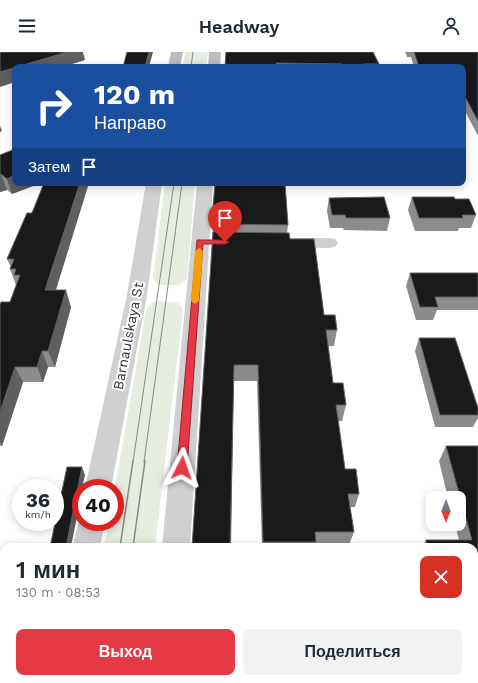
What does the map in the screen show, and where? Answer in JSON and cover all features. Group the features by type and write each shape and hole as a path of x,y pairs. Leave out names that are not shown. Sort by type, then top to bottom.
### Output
{"main road":[{"path":"175,64 177,52"},
{"path":"214,64 215,52"}],"street":[{"name":"Barnaulskaya St","path":"100,479 137,295 154,186"},
{"path":"176,543 207,242 205,186"},
{"path":"271,242 329,243"},
{"path":"87,543 89,531"}],"shaded area":[{"path":"185,52 208,52 206,64 183,64"},
{"path":"165,186 195,186 187,279 179,285 158,285 153,279"},
{"path":"157,301 178,303 183,309 155,543 105,543 107,531 124,531 124,479 117,479 146,310 151,303"}],"building":[{"path":"0,52 67,52 27,64 12,64 12,68 0,72"},
{"path":"127,52 149,52 146,64 124,64"},
{"path":"226,52 373,52 379,64 276,63 225,64"},
{"path":"414,52 478,52 478,121 466,99 466,64 418,64"},
{"path":"12,150 12,176 7,179 0,174 0,155"},
{"path":"43,186 79,186 45,290 66,290 48,351 42,351 37,367 15,367 0,412 0,305 1,302 10,302 20,275 14,275 16,269 10,269 14,259 7,259 27,213 32,213"},
{"path":"215,186 285,186 288,225 214,224 214,221 212,221"},
{"path":"384,197 390,218 346,218 345,215 332,215 329,198"},
{"path":"412,197 454,197 455,199 469,199 476,215 462,215 463,218 419,218"},
{"path":"213,232 289,233 290,239 314,239 324,315 335,315 337,330 326,330 333,383 343,383 346,405 336,405 345,469 356,469 359,494 348,494 354,532 315,532 316,542 263,542 258,365 234,365 230,543 192,543"},
{"path":"410,273 478,273 478,297 435,297 438,307 420,307"},
{"path":"419,338 455,338 478,408 478,415 440,415"},
{"path":"446,446 478,446 478,543 426,543 426,540 472,540 466,518 466,491 458,491"},
{"path":"67,467 82,467 80,479 72,479 72,517 67,543 51,543 53,531 64,531 64,481"}],"tram line":[{"path":"191,64 193,52"},
{"path":"133,462 174,186"},
{"path":"144,462 182,186"},
{"path":"121,543 133,461"},
{"path":"134,543 145,461"}],"slow traffic":[{"path":"195,301 199,251"}],"route":[{"path":"182,468 200,242 225,242"}]}
